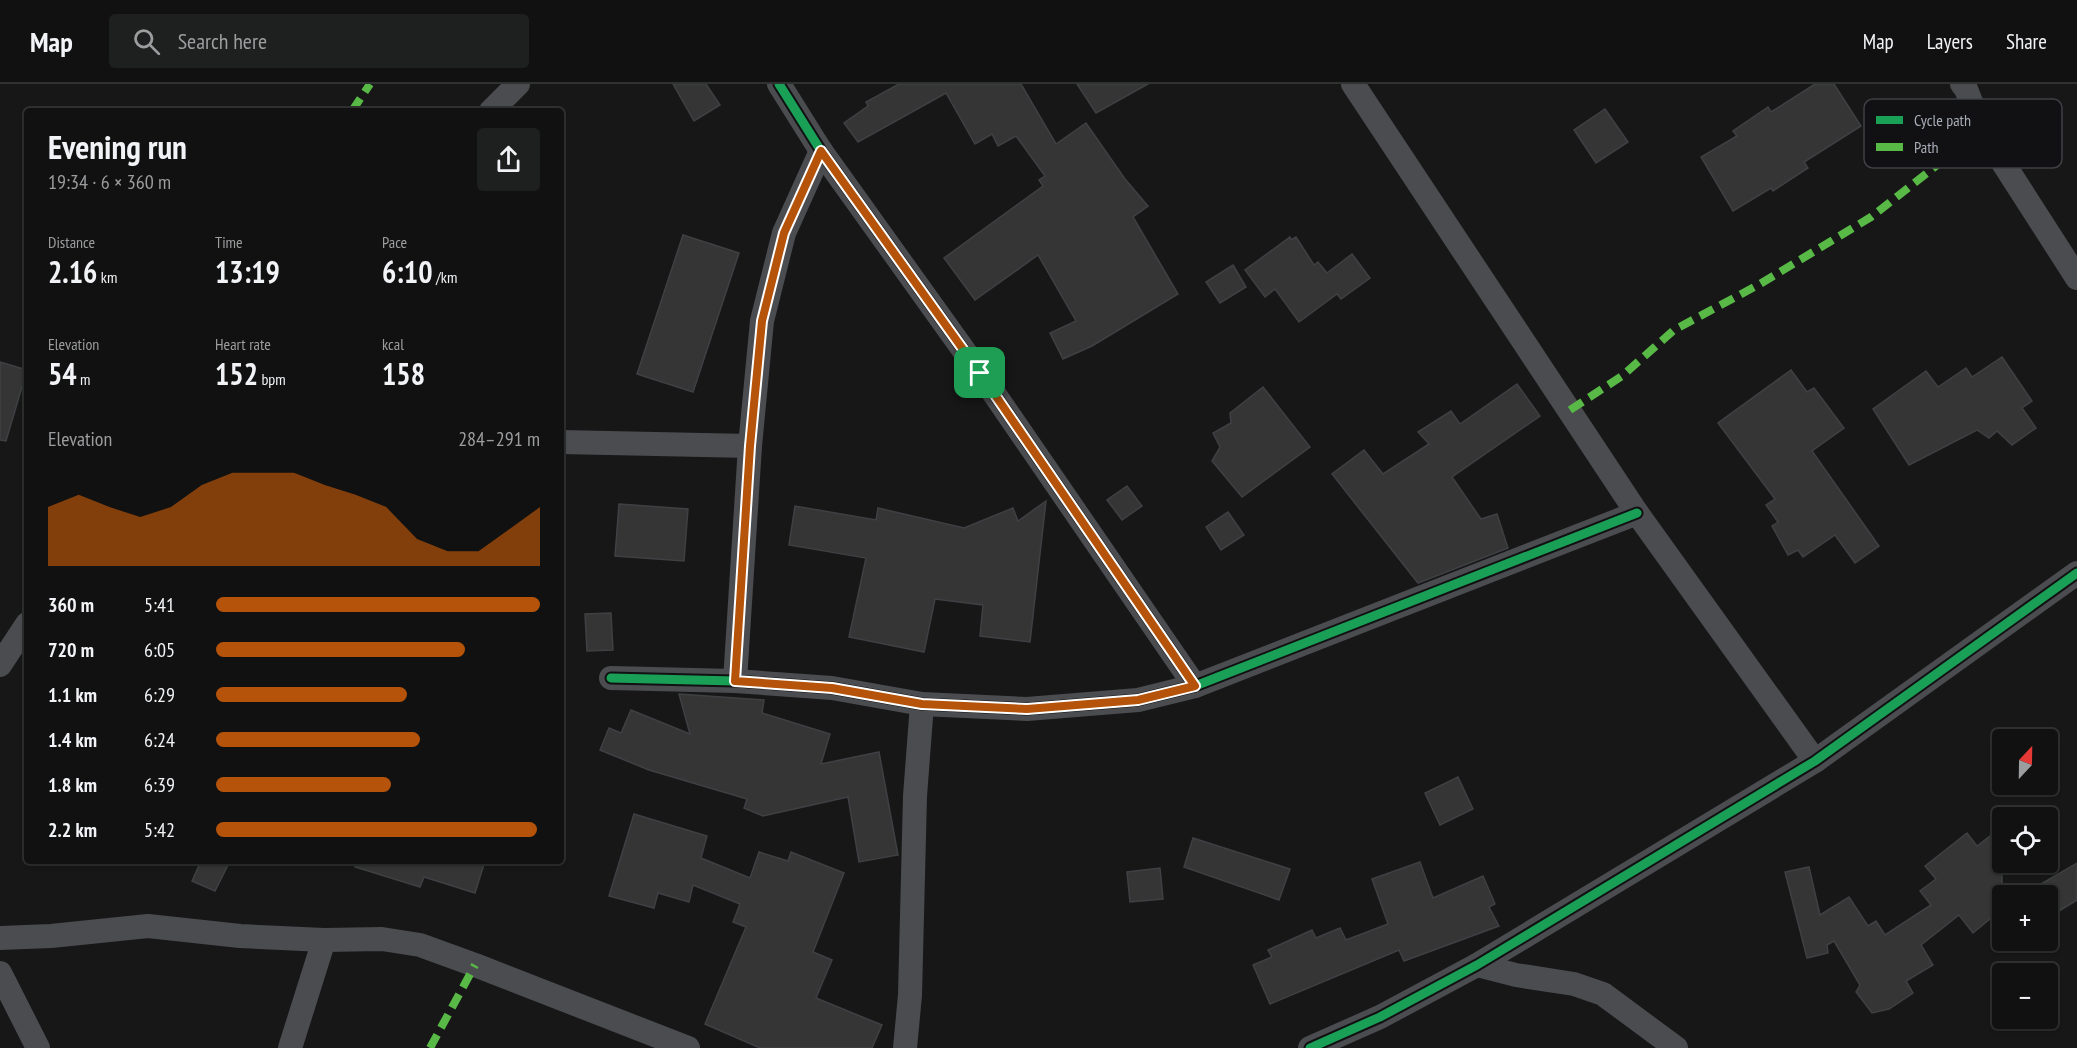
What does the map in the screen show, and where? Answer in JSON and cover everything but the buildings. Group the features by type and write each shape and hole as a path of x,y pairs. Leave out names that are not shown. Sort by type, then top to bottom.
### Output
{"street":[{"path":"494,108 518,84"},
{"path":"779,84 821,151 980,373 1195,686"},
{"path":"1353,84 1638,513 1815,760"},
{"path":"735,681 750,446 762,321 784,233 821,151"},
{"path":"2006,168 2077,278"},
{"path":"564,442 750,446"},
{"path":"611,678 735,681 832,688 922,704 1027,709 1138,700 1195,686 1638,513"},
{"path":"1310,1048 1380,1017 1477,965 1815,760 2077,573"},
{"path":"0,665 24,629"},
{"path":"905,1048 910,995 915,796 922,704"},
{"path":"0,938 51,936 148,926 240,936 324,940 382,939 420,945 688,1048"},
{"path":"290,1048 324,940"},
{"path":"1477,965 1526,977 1574,984 1603,994 1676,1048"},
{"path":"0,973 38,1048"}],"marked path":[{"path":"354,108 370,84"},
{"path":"1570,410 1622,376 1674,330 1760,284 1871,217 1934,168"},
{"path":"430,1048 475,965"}],"cycle path":[{"path":"779,84 821,151 980,373 1195,686"},
{"path":"611,678 735,681 832,688 922,704 1027,709 1138,700 1195,686 1637,513"},
{"path":"1310,1048 1380,1017 1477,965 1815,761 2077,573"}],"route":[{"path":"821,151 980,373 1195,686 1138,700 1027,709 922,704 832,688 735,681 750,446 762,321 784,233 821,151"}]}
